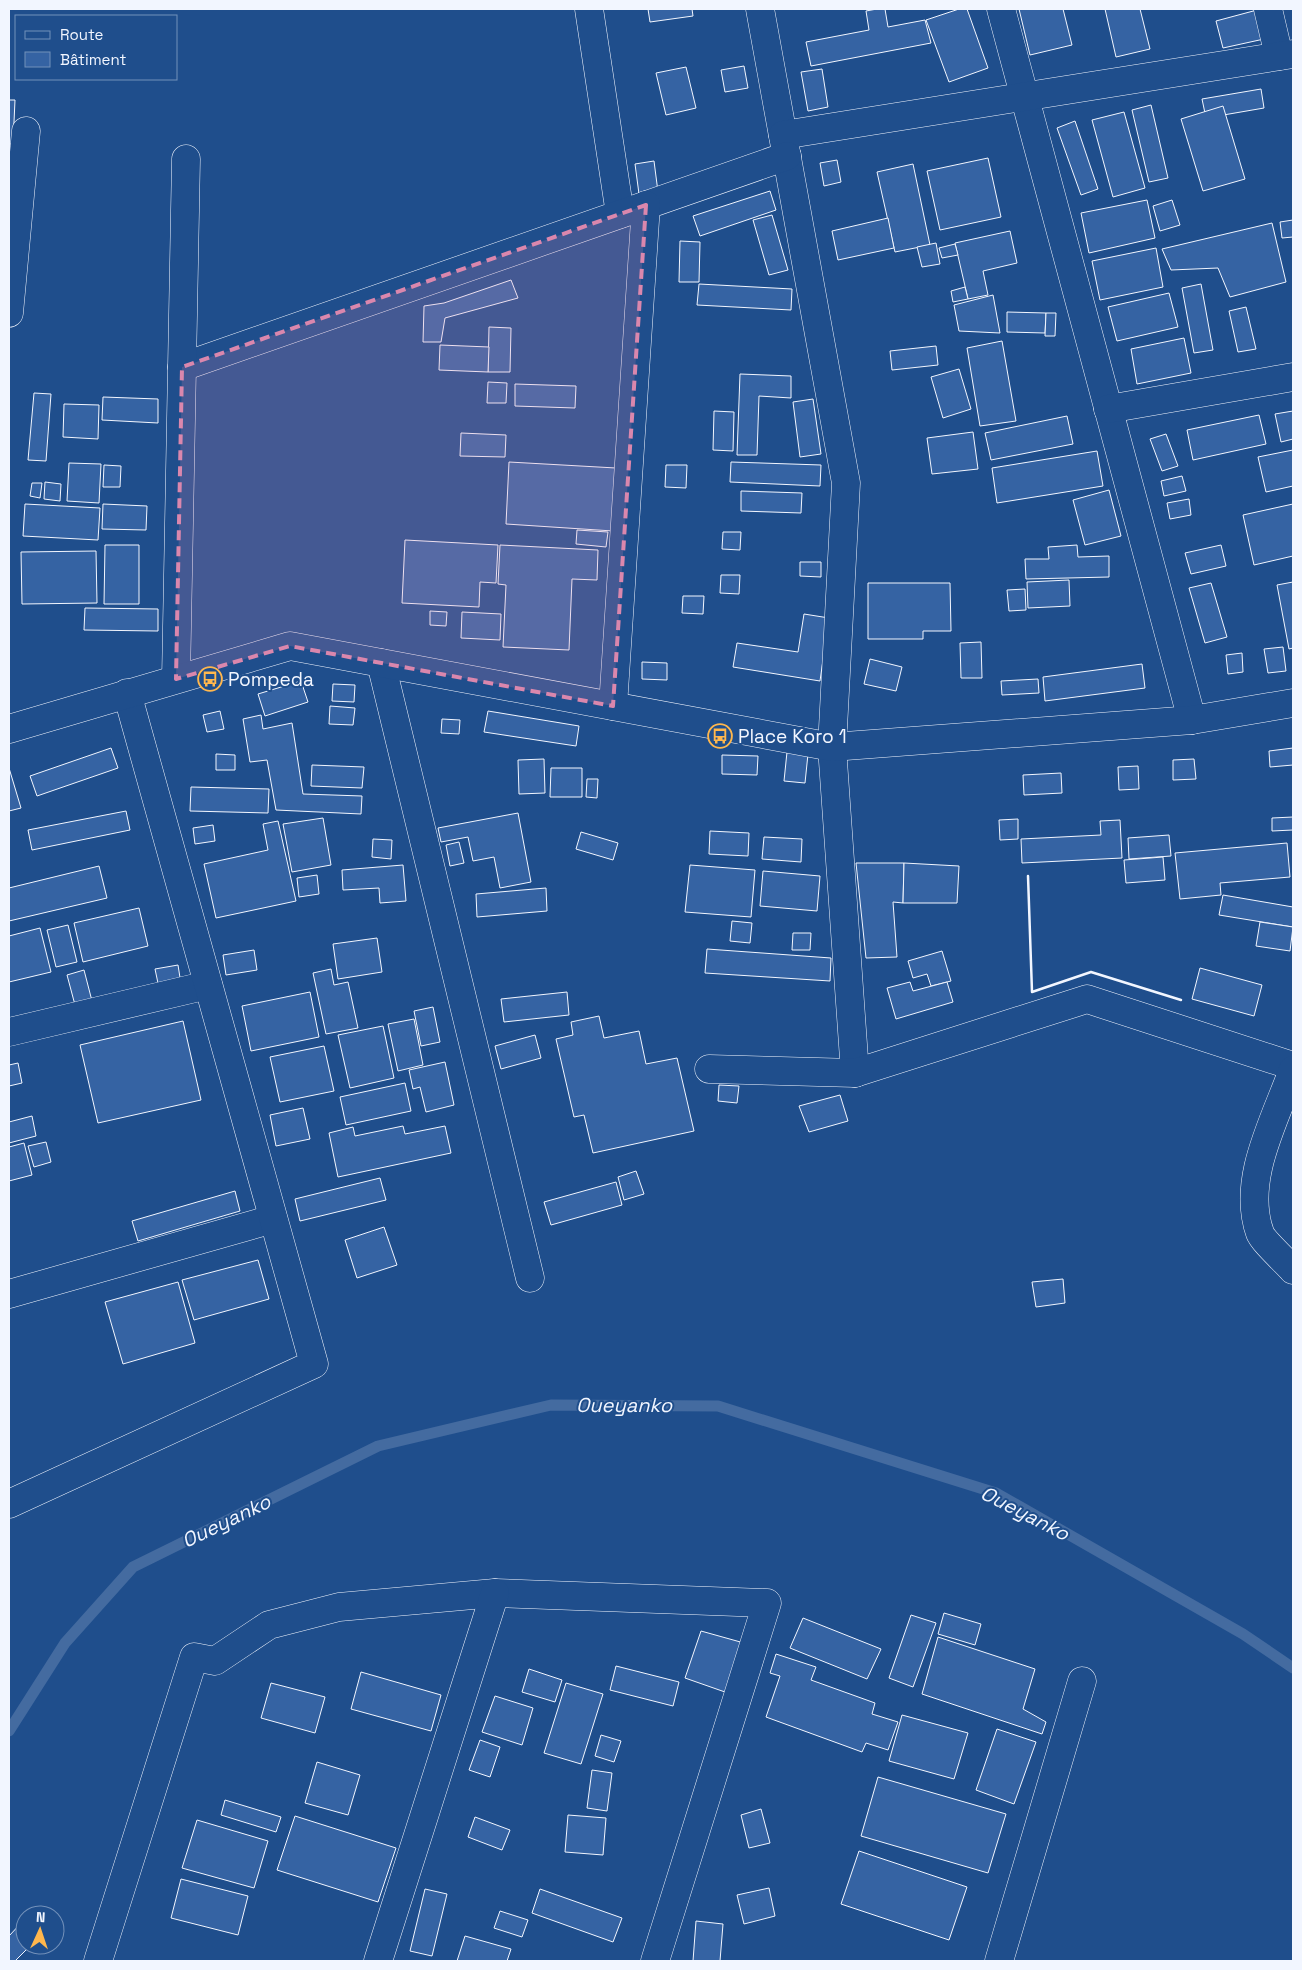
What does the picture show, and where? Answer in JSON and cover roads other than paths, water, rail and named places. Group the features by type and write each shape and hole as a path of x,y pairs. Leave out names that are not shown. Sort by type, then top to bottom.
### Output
{"street":[{"path":"589,9 620,214"},
{"path":"760,9 846,483 832,747 856,1073"},
{"path":"1001,9 1023,97 1192,720"},
{"path":"182,367 646,205 785,146 1023,97 1286,55 1268,9"},
{"path":"9,302 26,131"},
{"path":"176,679 186,159"},
{"path":"613,706 646,205"},
{"path":"1108,410 1293,377"},
{"path":"9,729 290,646 832,747 1192,720 1293,703"},
{"path":"381,663 530,1278"},
{"path":"9,1504 314,1364 127,693"},
{"path":"9,1032 208,985"},
{"path":"709,1069 856,1073 1087,999 1293,1066"},
{"path":"1293,1070 1257,1166 1253,1196 1260,1234 1293,1270"},
{"path":"9,1294 273,1219"},
{"path":"378,1961 495,1593"},
{"path":"98,1961 194,1657 215,1662 269,1625 339,1607 495,1593 767,1603 656,1961"},
{"path":"998,1961 1082,1681"}],"waterway":[{"name":"Oueyanko","path":"9,1731 65,1643 133,1567 378,1446 551,1405 718,1406 996,1493 1243,1634 1293,1668"}],"place":[{"name":"Pompeda","path":"210,679"},
{"name":"Place Koro 1","path":"720,736"}]}
